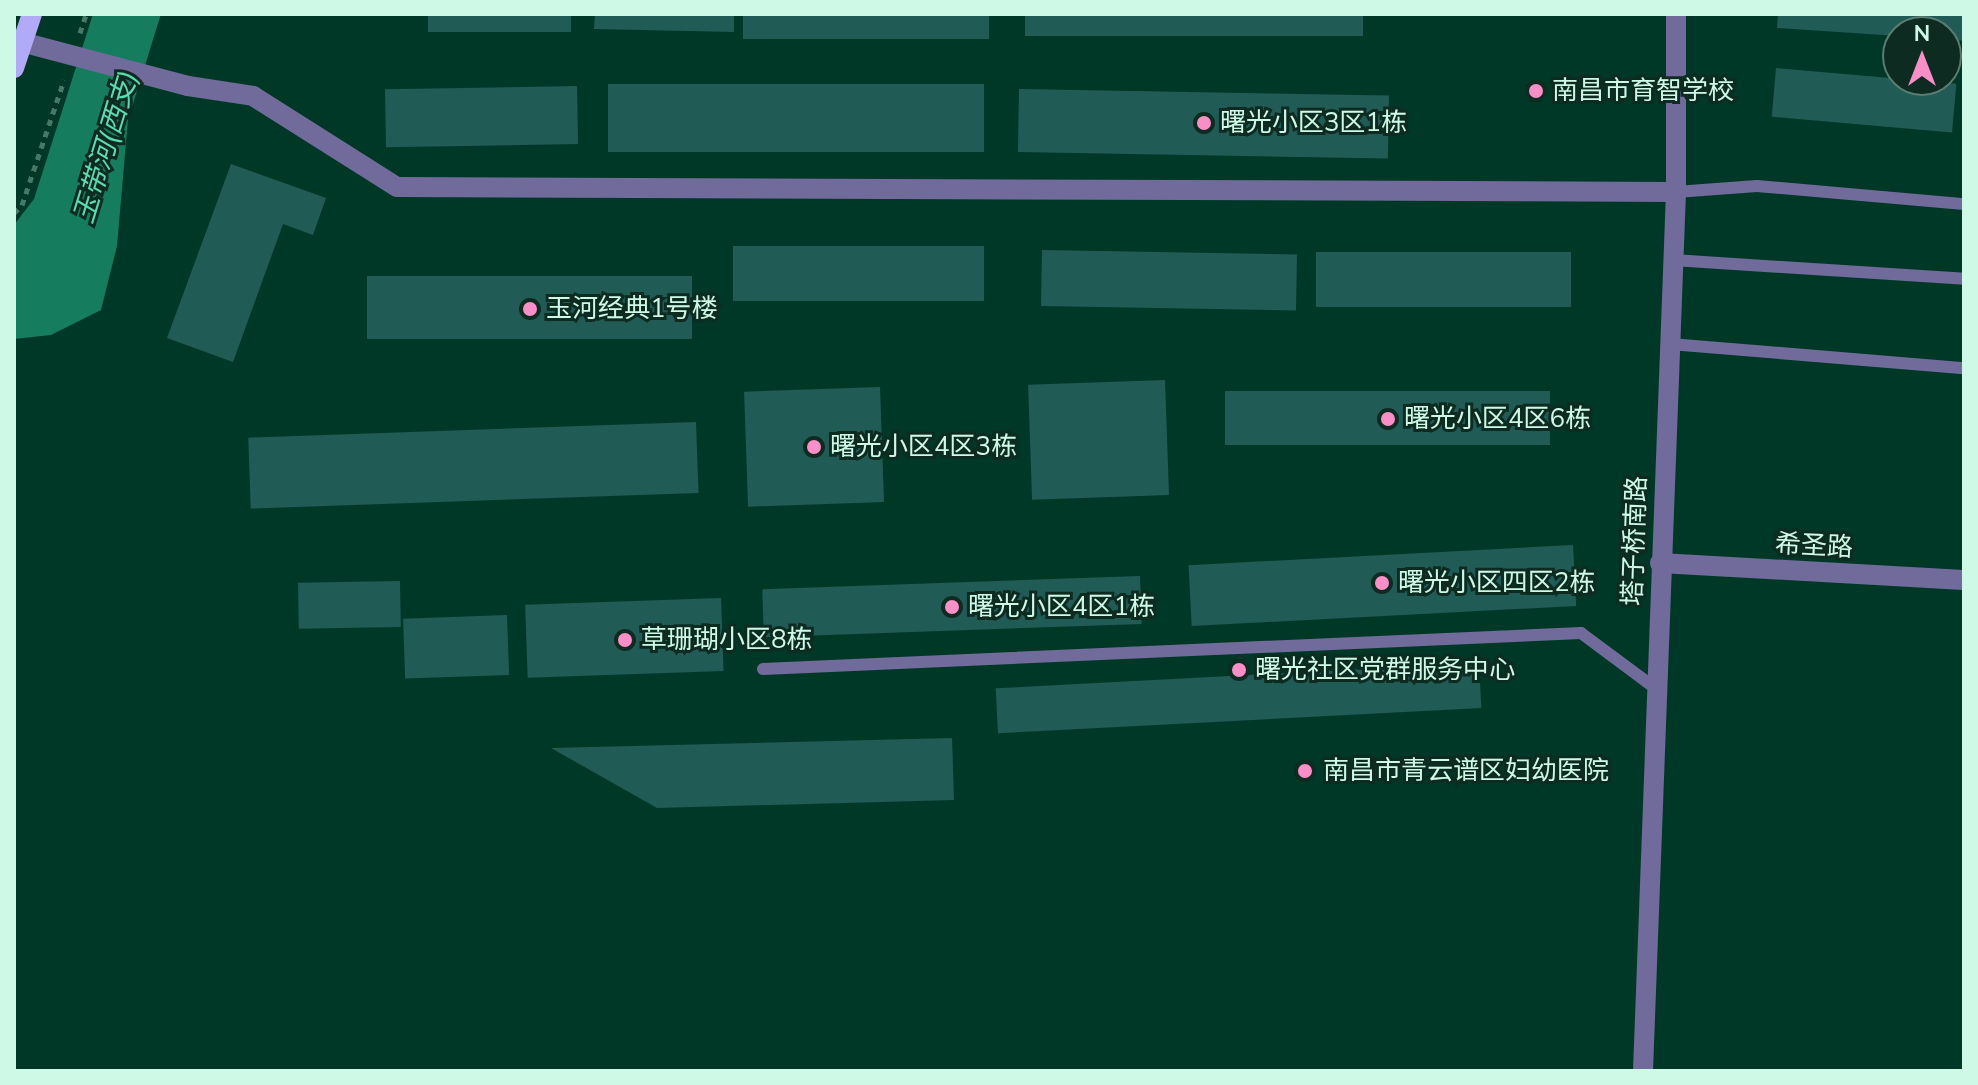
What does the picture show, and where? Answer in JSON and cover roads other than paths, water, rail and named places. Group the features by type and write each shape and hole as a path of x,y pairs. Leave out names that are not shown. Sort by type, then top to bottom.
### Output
{"main road":[{"path":"14,68 32,14"}],"street":[{"name":"塔子桥南路","path":"1643,1071 1676,192 1676,14"},
{"path":"14,40 72,51 188,86 253,96 397,187 1676,192"},
{"name":"希圣路","path":"1660,563 1964,580"}],"lane":[{"path":"1676,192 1757,186 1964,204"},
{"path":"1673,260 1964,279"},
{"path":"1670,344 1964,368"},
{"path":"763,669 1581,633 1655,688"}],"water":[{"name":"玉带河(西支)","path":"93,14 161,14 128,120 117,246 101,310 51,335 14,339 14,225 34,199"}],"place":[{"name":"南昌市育智学校","path":"1536,91"},
{"name":"曙光小区3区1栋","path":"1204,123"},
{"name":"玉河经典1号楼","path":"530,309"},
{"name":"曙光小区4区6栋","path":"1388,419"},
{"name":"曙光小区4区3栋","path":"814,447"},
{"name":"曙光小区四区2栋","path":"1382,583"},
{"name":"曙光小区4区1栋","path":"952,607"},
{"name":"草珊瑚小区8栋","path":"625,640"},
{"name":"曙光社区党群服务中心","path":"1239,670"},
{"name":"南昌市青云谱区妇幼医院","path":"1305,771"}]}
